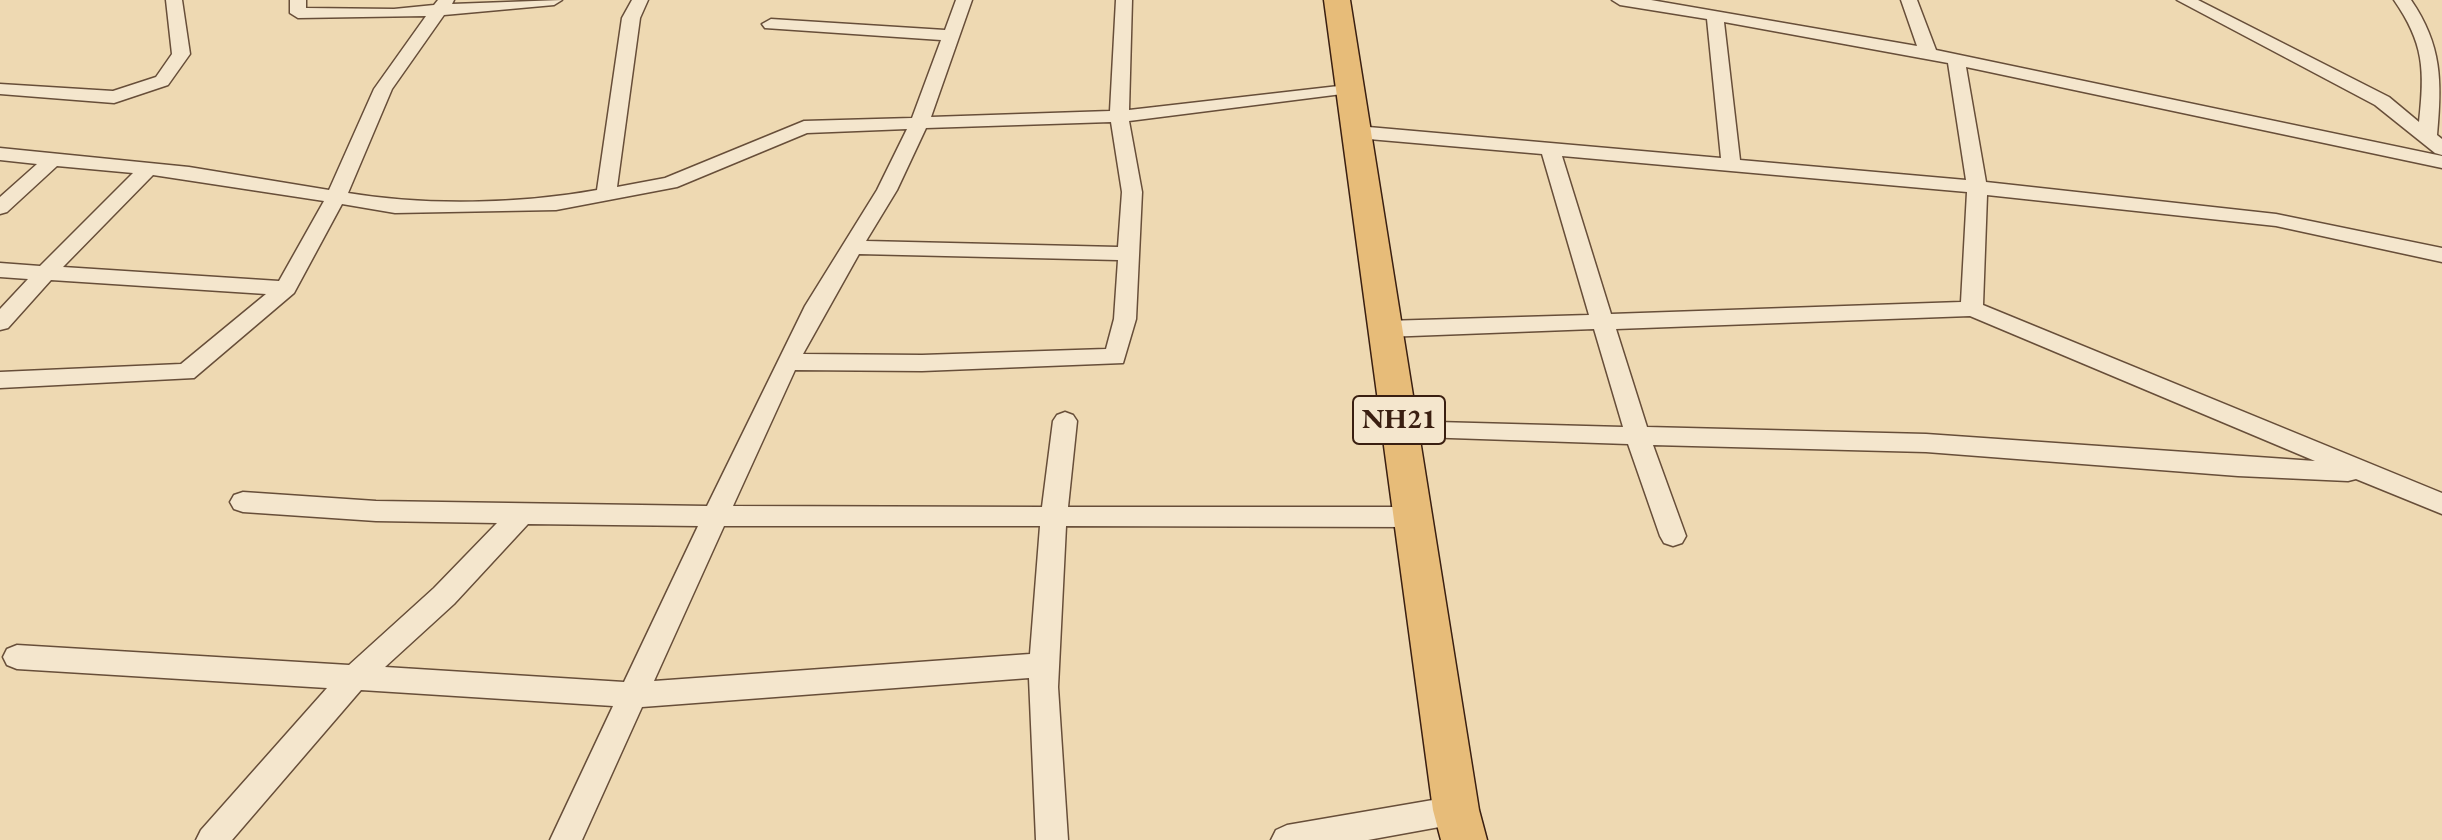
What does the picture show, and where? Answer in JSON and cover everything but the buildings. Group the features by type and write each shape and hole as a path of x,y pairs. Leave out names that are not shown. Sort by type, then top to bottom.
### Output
{"highway":[{"name":"NH21","path":"1337,0 1460,825"}],"street":[{"path":"0,89 114,97 162,81 181,54 174,0"},
{"path":"298,0 298,13 394,14 443,5 554,0"},
{"path":"606,195 631,18 640,0"},
{"path":"566,840 635,695 714,514 787,362 816,306 887,190 919,123 964,0"},
{"path":"787,362 922,363 1115,357 1125,319 1132,192 1119,116 1124,0"},
{"path":"1620,0 1929,54 2442,162"},
{"path":"1909,0 1929,54"},
{"path":"2185,0 2382,101 2435,143"},
{"path":"2402,0 2421,21 2431,53 2437,96 2435,143"},
{"path":"0,380 186,372 286,288 336,197 383,89 443,5"},
{"path":"1715,16 1731,165"},
{"path":"771,24 949,35"},
{"path":"1956,60 1977,188 1972,309"},
{"path":"0,154 148,169 395,207 556,204 670,183 804,127 1150,115 1350,88"},
{"path":"1357,132 1977,188 2276,220 2442,255"},
{"path":"1550,149 1637,434 1673,536"},
{"path":"0,208 53,159"},
{"path":"0,323 148,169"},
{"path":"852,247 1128,254"},
{"path":"0,270 286,288"},
{"path":"1385,329 1972,309 2442,504"},
{"path":"1052,840 1044,724 1045,665 1053,515 1065,421"},
{"path":"1400,430 1926,443 2238,467 2368,473"},
{"path":"243,502 376,511 604,516 1413,517"},
{"path":"212,840 354,678 444,596 522,514"},
{"path":"17,657 635,695 1045,665"},
{"path":"1287,840 1460,825"}]}
